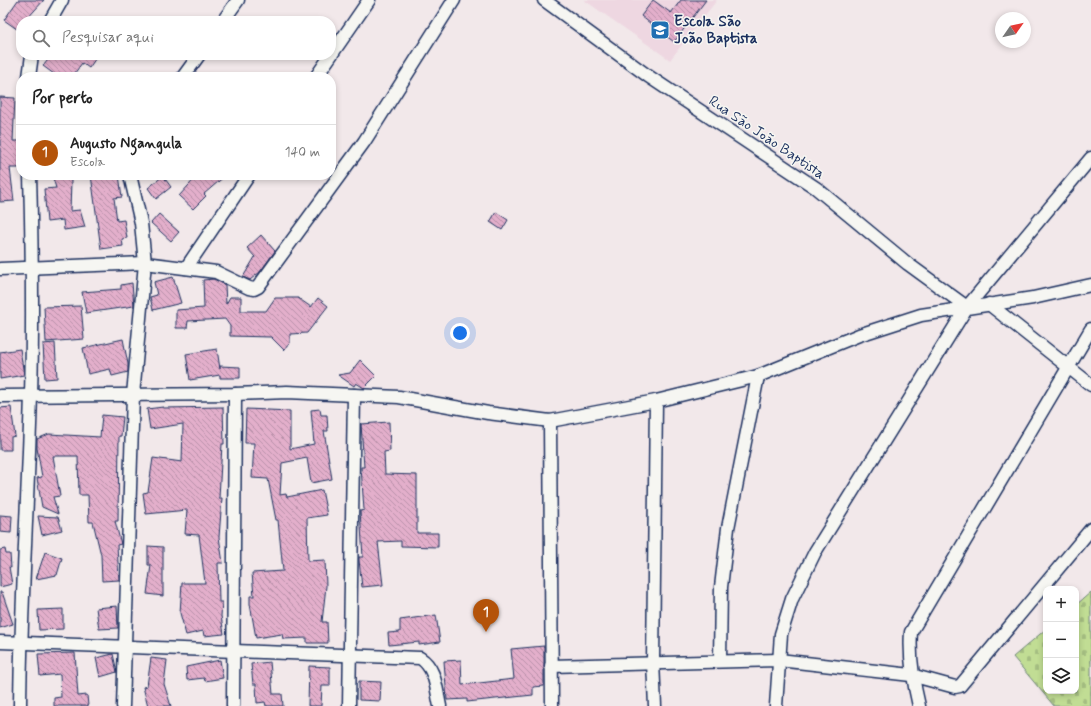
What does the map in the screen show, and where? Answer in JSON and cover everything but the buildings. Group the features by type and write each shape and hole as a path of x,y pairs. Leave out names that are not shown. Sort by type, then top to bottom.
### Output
{"street":[{"path":"53,16 62,0"},
{"path":"227,16 238,0"},
{"path":"336,48 369,0"},
{"path":"0,269 145,263 216,272 249,288 254,289 258,287 364,142 454,0"},
{"name":"Rua São João Baptista","path":"544,0 648,76 816,188 908,264 968,307"},
{"path":"29,72 31,60"},
{"path":"187,72 195,60"},
{"path":"319,72 328,60"},
{"path":"776,706 781,634 792,599 816,552 968,307 1091,158"},
{"path":"20,706 21,643 31,396 33,268 30,180"},
{"path":"123,706 133,395 145,263 141,223 131,180"},
{"path":"186,268 246,180"},
{"path":"0,396 235,394 287,392 400,397 488,413 550,421 656,401 758,376 866,333 921,315 1033,298 1091,285"},
{"path":"989,304 1091,385"},
{"path":"919,706 911,675 909,653 910,632 1091,329"},
{"path":"720,661 721,587 728,528 758,376"},
{"path":"233,706 235,652 235,394"},
{"path":"349,706 354,395"},
{"path":"655,706 653,662 656,401"},
{"path":"550,421 552,706"},
{"path":"551,666 653,662 779,660 911,675 960,686 1091,529"},
{"path":"0,642 420,658 427,662 434,676 440,706"}],"shaded area":[{"name":"Escola São João Baptista","path":"584,0 717,0 670,60"}],"green space":[{"path":"1091,592 1091,706 1054,706 1044,694 1079,694 1079,602"},
{"path":"1043,632 1043,693 1013,657"}],"place":[{"name":"Escola São João Baptista","path":"660,30"},
{"name":"Augusto Ngangula","path":"486,632"}]}
